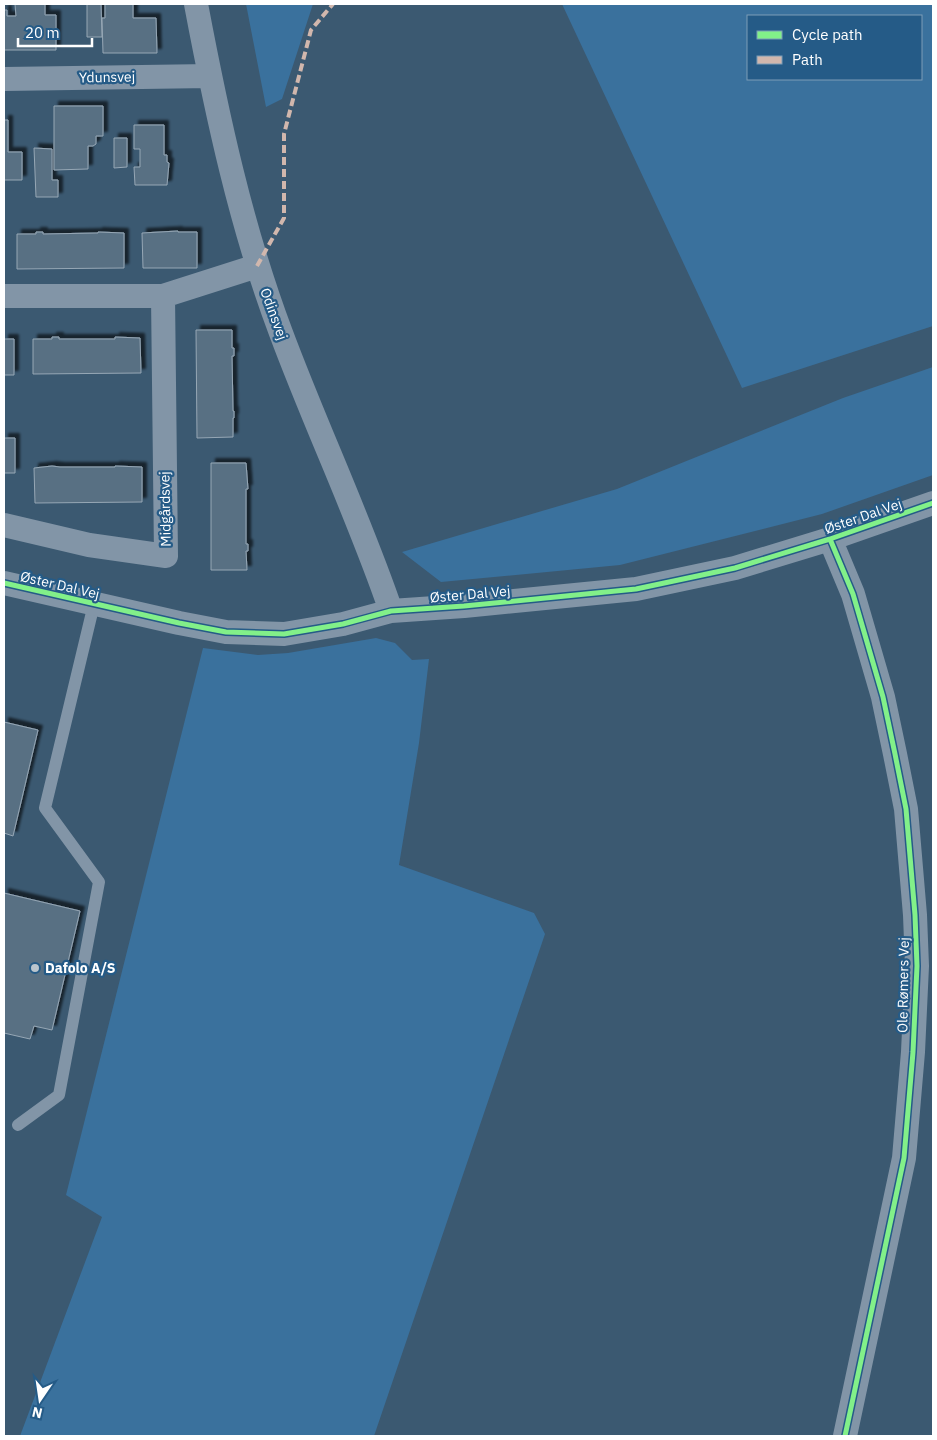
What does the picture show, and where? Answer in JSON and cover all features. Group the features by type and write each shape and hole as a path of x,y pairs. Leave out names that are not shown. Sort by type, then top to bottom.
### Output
{"street":[{"name":"Odinsvej","path":"196,4 228,158 257,266 281,334 376,566 391,611"},
{"name":"Ydunsvej","path":"4,79 210,76"},
{"path":"4,296 163,296 257,266"},
{"name":"Midgårdsvej","path":"4,525 88,544 166,556 163,296"},
{"name":"Øster Dal Vej","path":"4,583 226,632 284,634 343,624 391,611 464,606 636,589 735,568 830,539 933,503"},
{"name":"Ole Rømers Vej","path":"830,539 853,594 883,697 895,754 906,809 915,915 917,966 913,1052 904,1158 845,1436"}],"lane":[{"path":"18,1126 59,1095 99,882 45,808 94,604"}],"shaded area":[{"path":"246,4 313,4 282,99 266,107"},
{"path":"562,4 933,4 933,326 742,388"},
{"path":"933,367 933,475 822,514 620,565 441,582 402,552 617,489 843,398"},
{"path":"376,638 395,643 412,660 429,659 419,743 399,865 534,913 545,934 374,1436 20,1436 102,1217 66,1195 203,648 258,655 288,653"}],"building":[{"path":"15,4 45,4 45,15 56,15 56,50 4,50 4,10 7,10 7,16 16,16"},
{"path":"87,4 101,4 102,37 87,37"},
{"path":"105,4 133,4 133,18 156,18 157,53 103,53 102,18 105,18"},
{"path":"54,106 103,106 103,136 96,136 96,144 88,146 88,169 54,170"},
{"path":"4,120 8,120 8,152 22,152 22,180 4,180"},
{"path":"134,125 164,125 164,155 167,155 167,162 169,163 167,185 135,185 134,167 140,167 140,149 134,149"},
{"path":"114,138 127,138 127,167 114,168"},
{"path":"34,148 52,149 52,180 58,180 58,197 36,197"},
{"path":"36,232 43,232 43,234 124,233 124,268 17,269 17,234 36,234"},
{"path":"197,232 197,268 143,268 142,233"},
{"path":"196,330 232,330 232,348 234,348 234,356 232,356 233,437 197,438"},
{"path":"52,337 59,337 59,339 140,338 141,373 33,374 33,339 52,339"},
{"path":"4,339 14,339 14,375 4,375"},
{"path":"4,438 15,438 15,473 4,473"},
{"path":"211,463 246,463 248,489 246,489 247,570 211,570"},
{"path":"52,466 142,467 142,502 35,503 34,468"},
{"path":"4,722 38,730 13,836 4,833"},
{"name":"Dafolo A/S","path":"4,893 80,911 52,1030 34,1026 30,1039 4,1033"}],"marked path":[{"path":"257,266 284,218 284,134 311,30 333,4"}],"cycle path":[{"path":"4,583 226,632 284,634 343,624 391,611 464,606 636,589 735,568 830,539 933,503"},
{"path":"830,539 853,594 883,697 895,754 906,809 915,915 917,966 913,1052 904,1158 845,1436"}],"place":[{"name":"Dafolo A/S","path":"35,968"}]}
